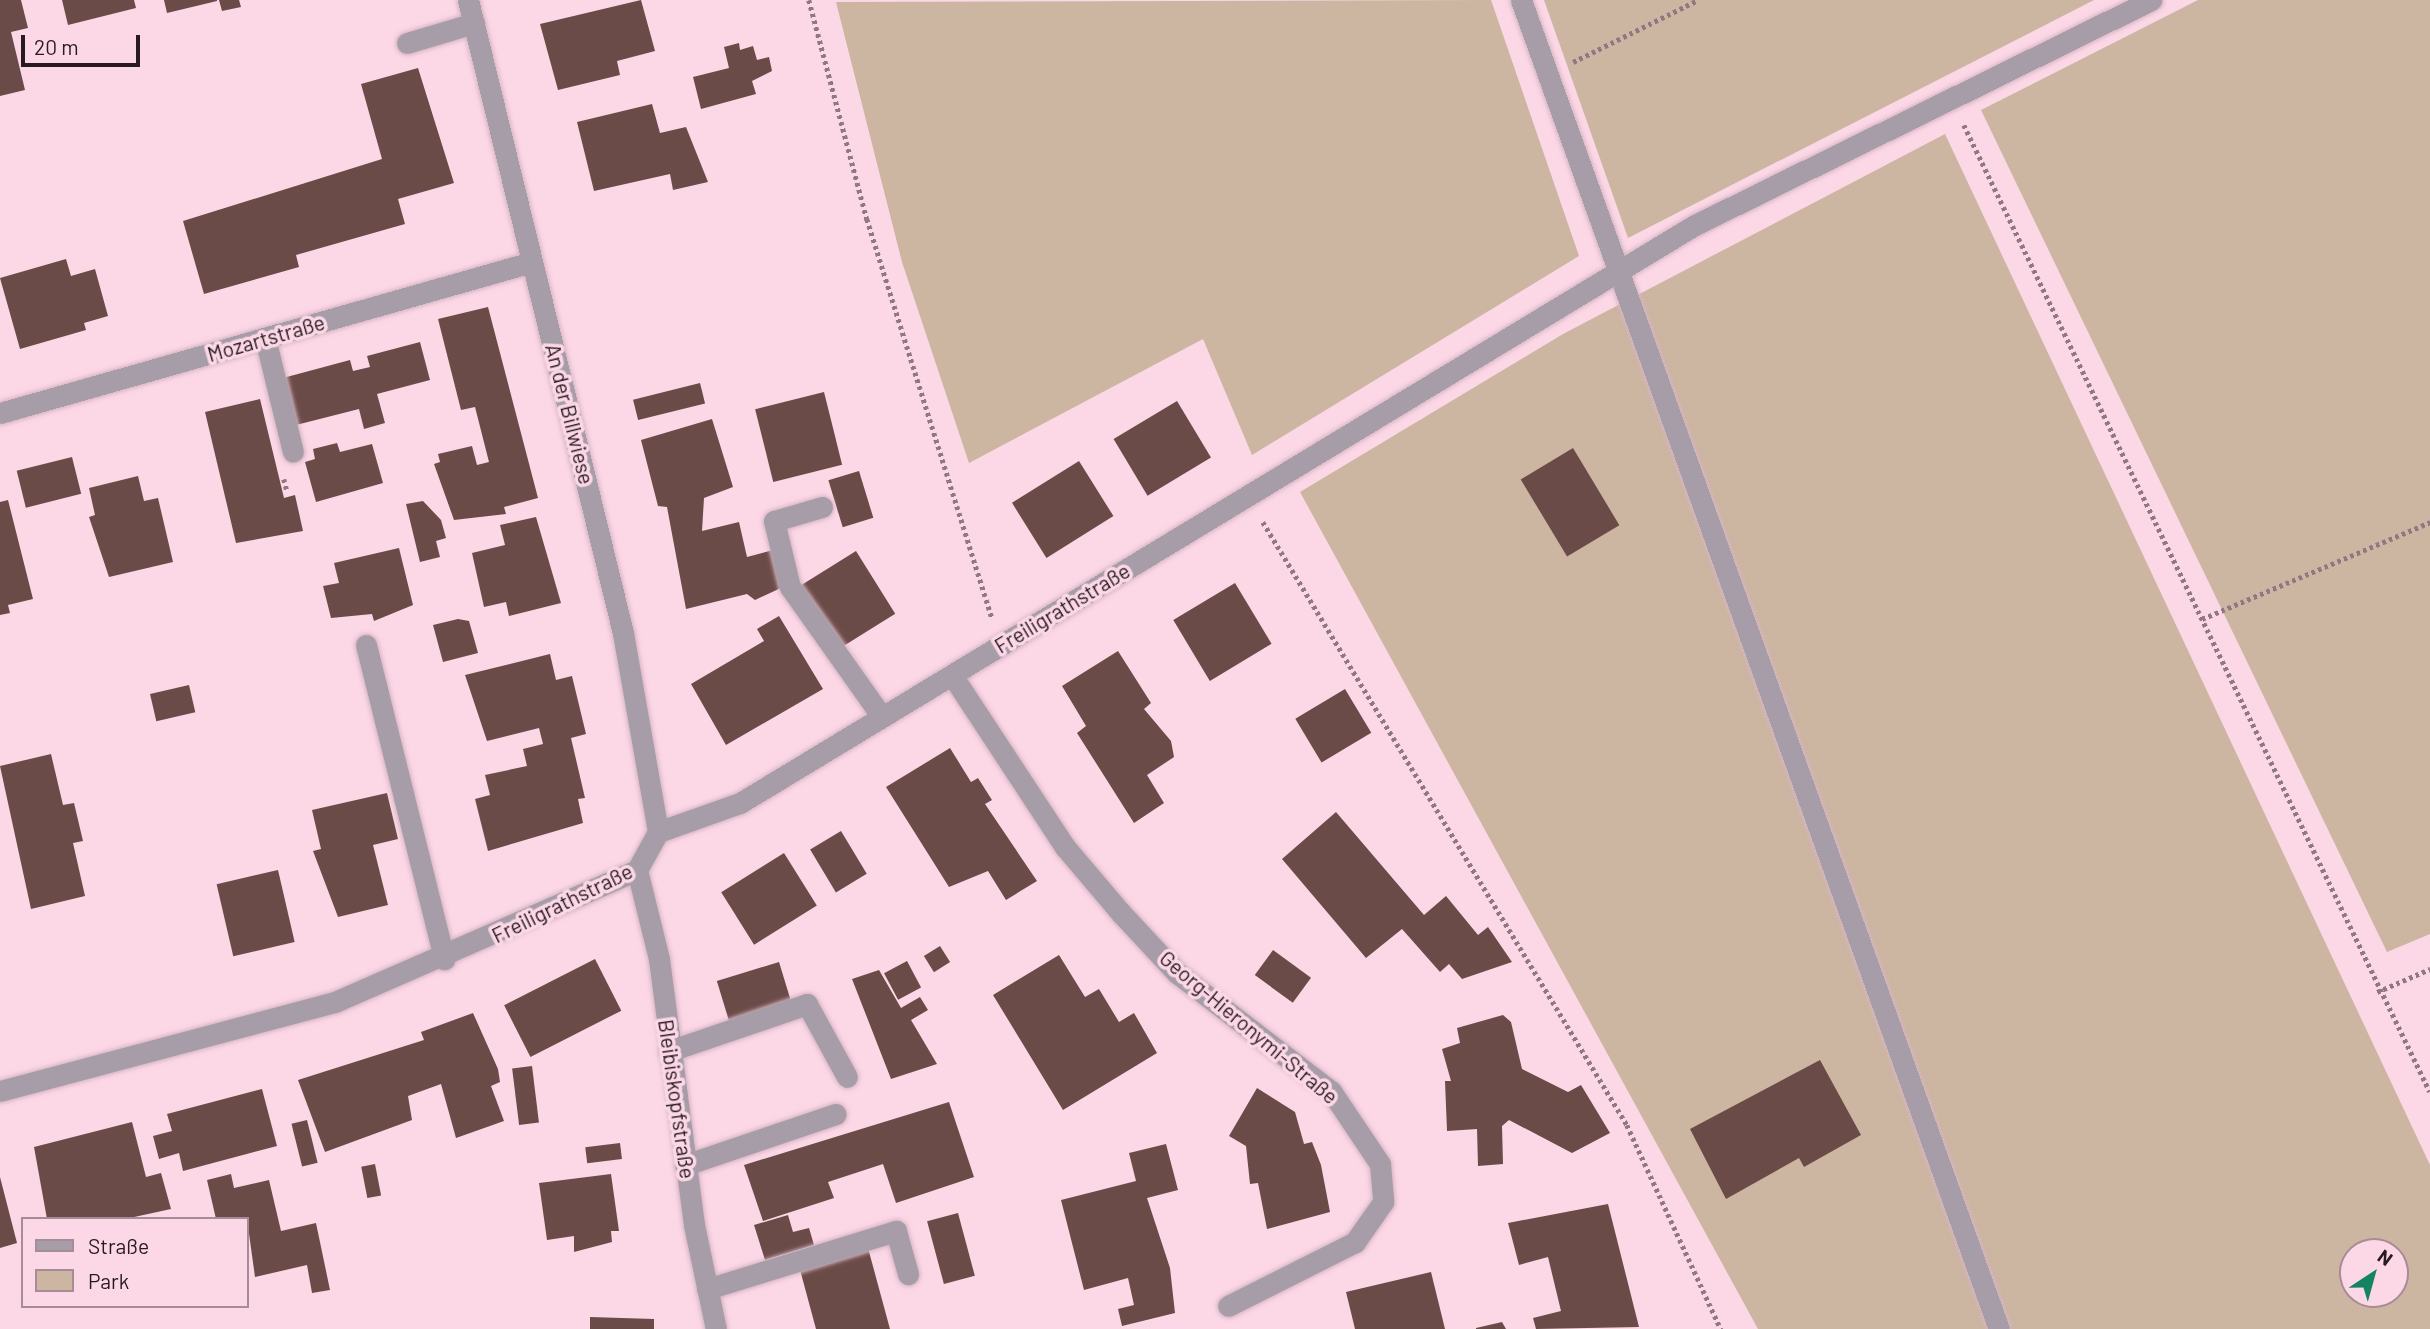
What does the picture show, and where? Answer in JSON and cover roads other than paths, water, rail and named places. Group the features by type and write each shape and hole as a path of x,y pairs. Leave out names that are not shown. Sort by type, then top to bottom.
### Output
{"street":[{"name":"An der Billwiese","path":"468,0 623,633 658,832"},
{"path":"1521,0 1616,272 1999,1329"},
{"name":"Freiligrathstraße","path":"0,1091 226,1035 443,959 636,870 658,832 740,803 1616,272 1779,180 2151,0"},
{"path":"407,43 474,23"},
{"name":"Mozartstraße","path":"0,413 532,262"},
{"path":"265,338 293,453"},
{"path":"822,507 774,521 790,587 882,717"},
{"path":"366,645 443,959"},
{"name":"Georg-Hieronymi-Straße","path":"952,675 1065,847 1121,913 1177,973 1331,1091 1380,1164 1383,1202 1355,1242 1228,1306"},
{"name":"Bleibiskopfstraße","path":"636,870 659,959 685,1165 716,1329"},
{"path":"669,1051 807,1004 847,1077"},
{"path":"685,1165 836,1114"},
{"path":"707,1289 896,1231 908,1274"}]}
